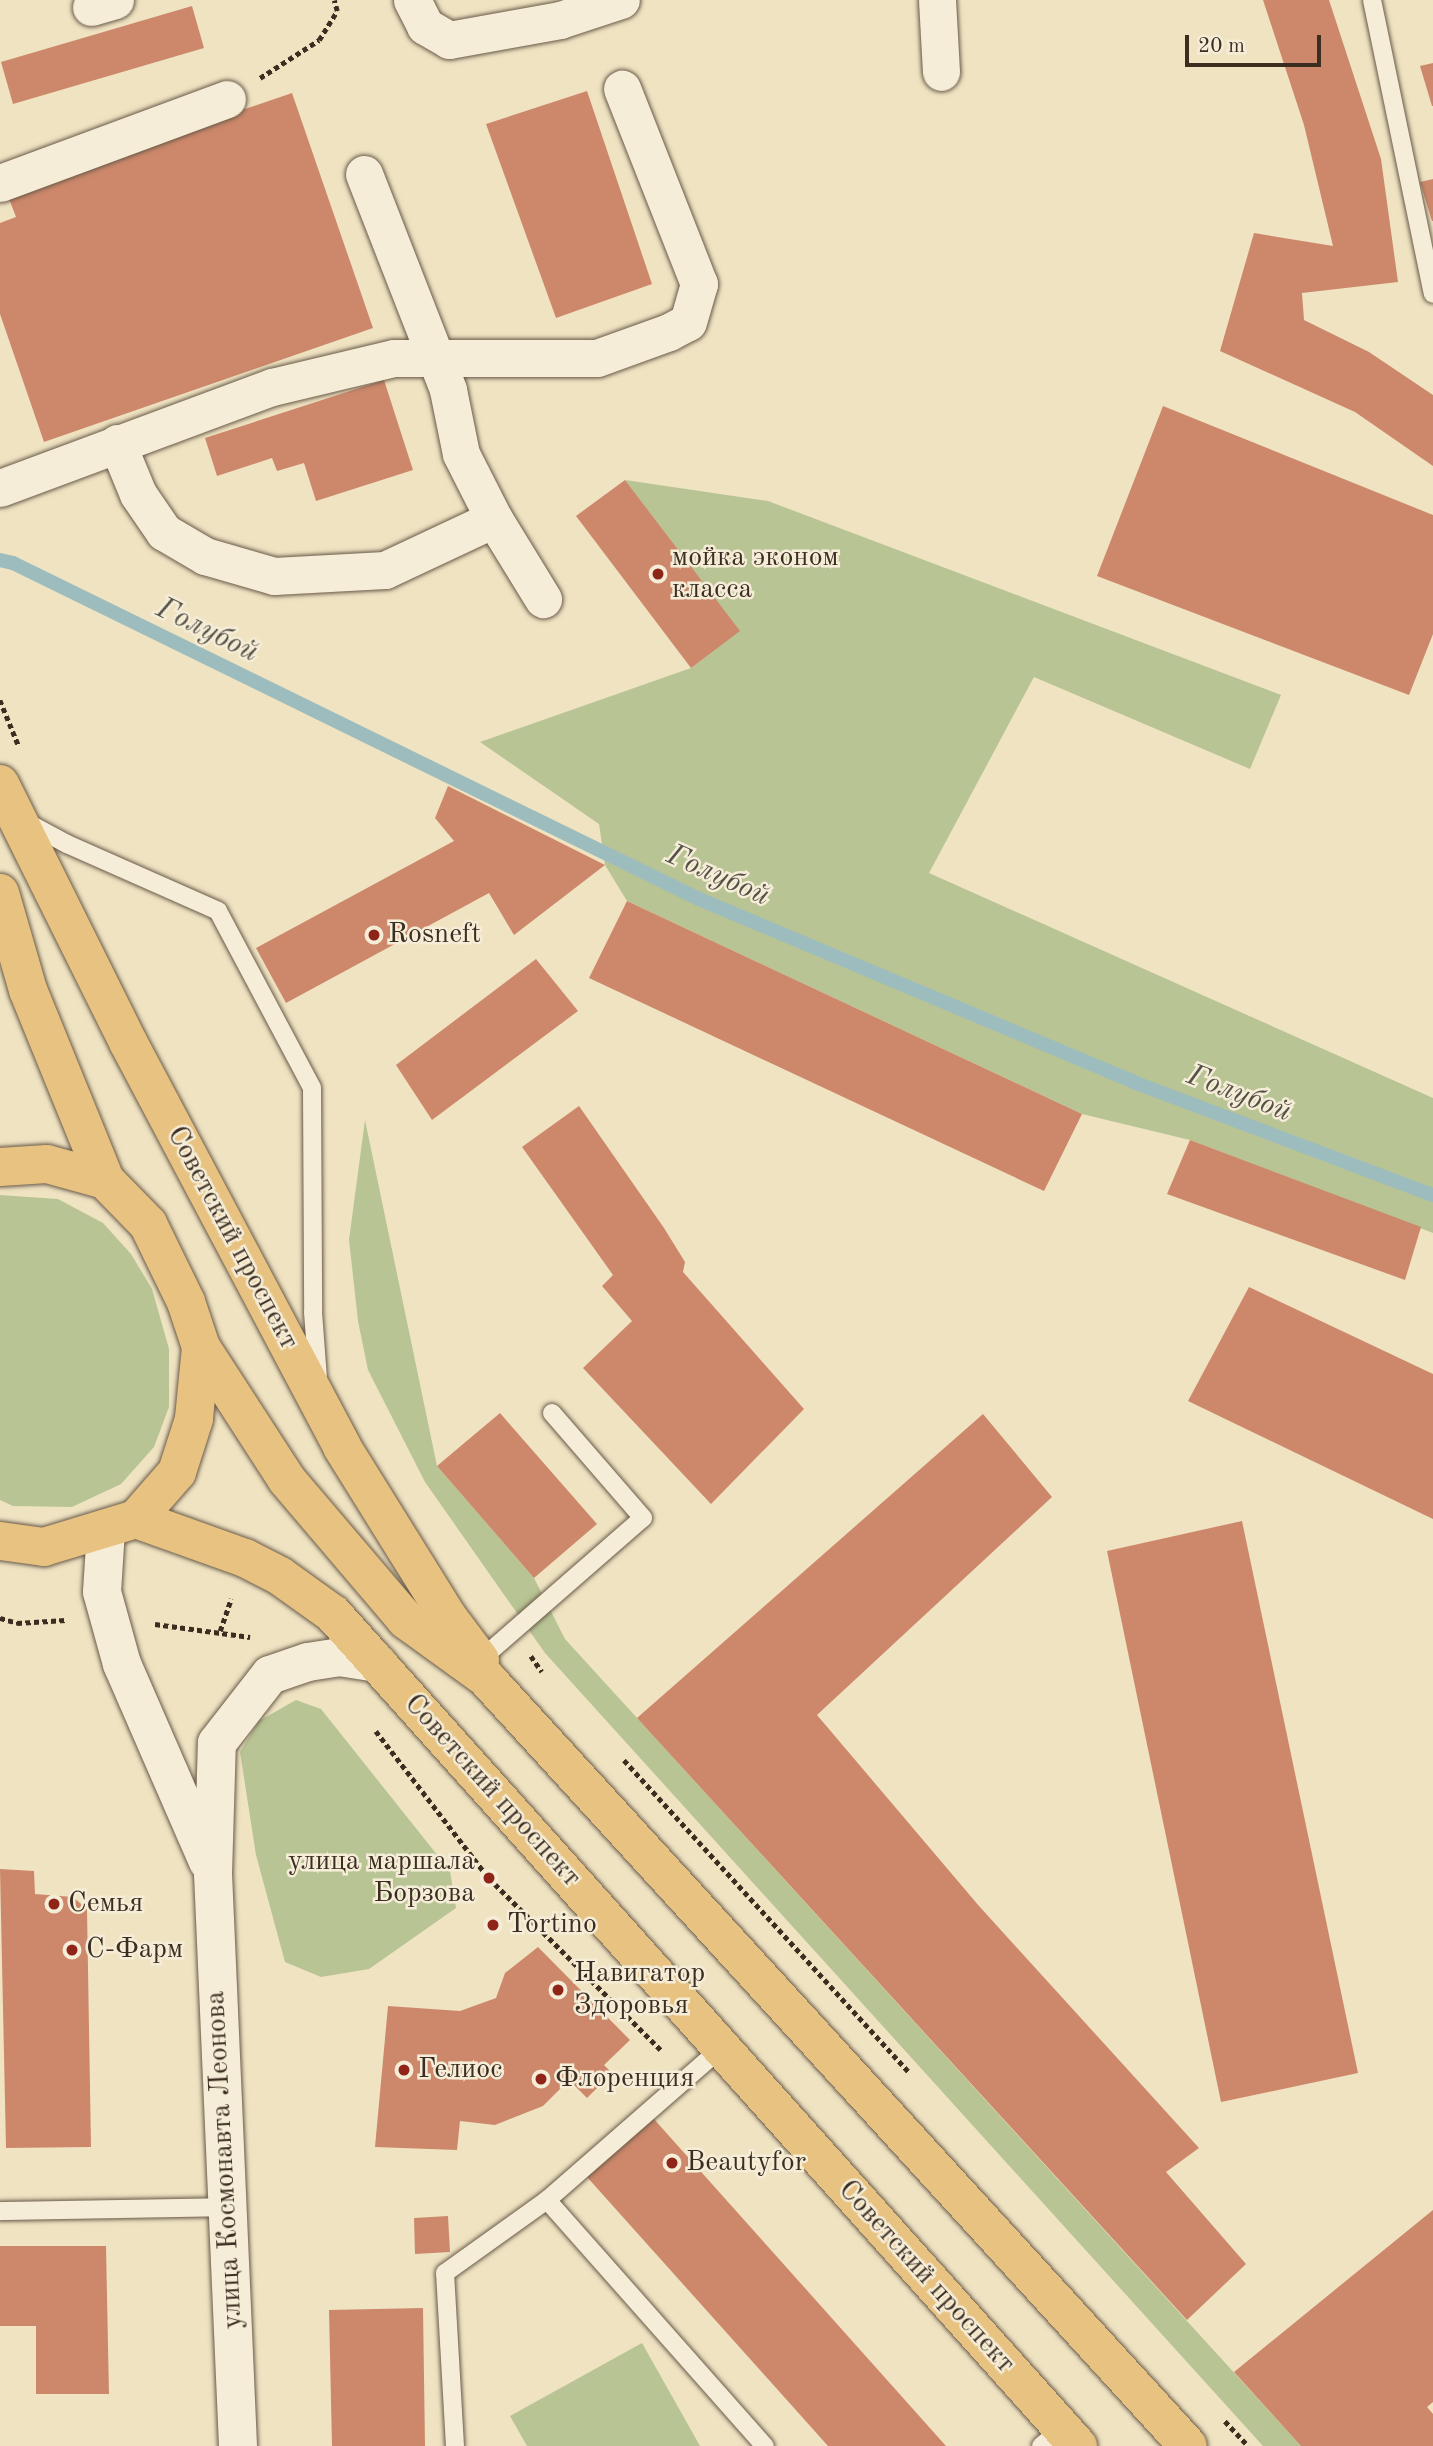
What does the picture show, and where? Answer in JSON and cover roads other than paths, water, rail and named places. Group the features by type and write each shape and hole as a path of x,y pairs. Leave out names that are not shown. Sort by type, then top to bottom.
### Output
{"main road":[{"name":"Советский проспект","path":"8,800 128,1042 342,1447 483,1669 1188,2446"},
{"path":"0,892 28,990 105,1180 148,1224 186,1302 201,1347 194,1419 177,1472 121,1525 44,1547 0,1541"},
{"path":"0,1167 47,1164 105,1180"},
{"name":"Советский проспект","path":"201,1347 287,1480 397,1610 406,1620 483,1669"},
{"name":"Советский проспект","path":"121,1525 221,1548 279,1576 333,1614 721,2048 1060,2440"},
{"name":"улица Космонавта Леонова","path":"121,1525 102,1592 122,1664 213,1874"},
{"name":"улица Космонавта Леонова","path":"238,2446 213,1874 217,1743 270,1675 308,1662 339,1657 378,1663"}],"street":[{"path":"412,0 425,26 449,40 561,20 621,0"},
{"path":"937,0 942,72"},
{"path":"0,488 272,387 394,358 597,358 669,332 688,322 699,284 622,89"},
{"path":"0,183 227,99"},
{"path":"364,174 448,390 461,454 494,519 542,599"},
{"path":"117,443 138,494 164,531 205,556 274,576 385,570 494,519"}],"lane":[{"path":"1372,0 1433,294"},
{"path":"8,800 67,844 218,911 312,1088 313,1311 319,1403"},
{"path":"483,1669 643,1518 552,1413"},
{"path":"455,2446 445,2273 547,2200 721,2048"},
{"path":"547,2200 765,2446"},
{"path":"0,2211 226,2207"}],"waterway":[{"name":"Голубой","path":"0,560 13,563 699,899 1136,1083 1433,1195"}],"place":[{"name":"мойка эконом класса","path":"658,574"},
{"name":"Rosneft","path":"374,935"},
{"name":"улица маршала Борзова","path":"489,1878"},
{"name":"Семья","path":"54,1904"},
{"name":"Tortino","path":"493,1925"},
{"name":"С-Фарм","path":"72,1950"},
{"name":"Навигатор Здоровья","path":"558,1990"},
{"name":"Гелиос","path":"404,2070"},
{"name":"Флоренция","path":"541,2079"},
{"name":"Beautyfor","path":"672,2163"}]}
